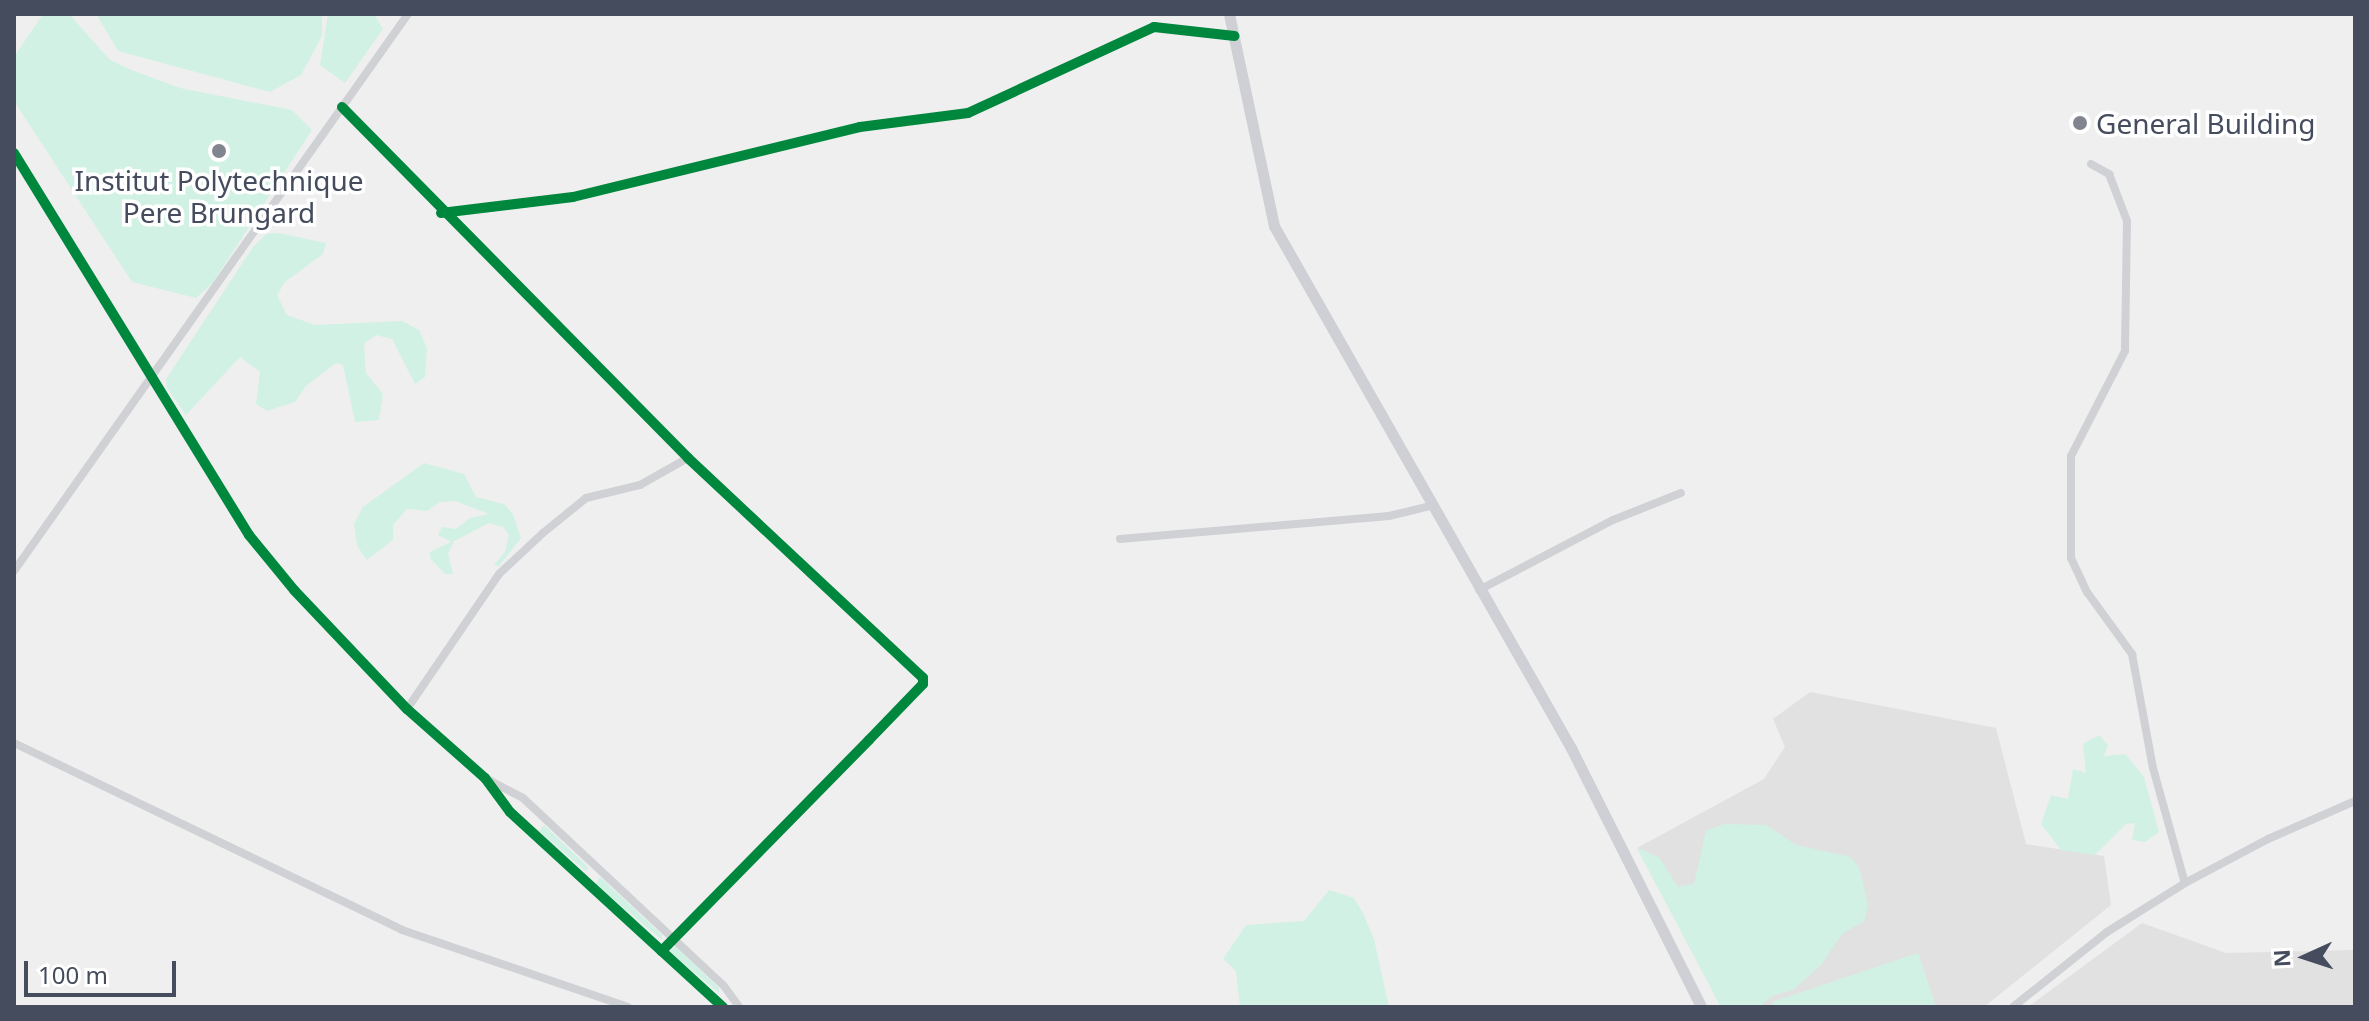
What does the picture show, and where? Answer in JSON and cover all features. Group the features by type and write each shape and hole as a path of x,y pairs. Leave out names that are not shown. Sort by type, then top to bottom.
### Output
{"main road":[{"path":"1229,14 1274,226 1430,506 1571,748 1700,1006"}],"street":[{"path":"14,571 155,377 408,14"},
{"path":"441,213 573,197 860,127 968,113 1154,27 1234,36"},
{"path":"342,107 441,213 571,335 688,458 923,684 662,951"},
{"path":"14,153 155,377 249,535 348,651 407,709 485,778 527,829 723,1007"},
{"path":"2091,164 2109,174 2127,221 2125,351 2071,456 2071,558 2087,592 2132,654 2153,768 2185,883"},
{"path":"407,709 499,574 543,533 586,498 640,485 688,458"},
{"path":"1479,590 1613,520 1681,493"},
{"path":"1120,539 1389,516 1430,506"},
{"path":"14,743 402,930 628,1007"},
{"path":"485,778 523,798 674,939 739,1007"},
{"path":"2013,1007 2107,932 2185,883 2268,839 2355,801"},
{"path":"527,829 542,816"},
{"path":"586,881 597,868"}],"shaded area":[{"path":"1810,692 1996,728 2026,844 2104,856 2111,905 1984,1007 1721,1007 1637,848 1764,779 1785,747 1773,719"},
{"path":"2142,923 2226,953 2355,950 2355,1007 2028,1007"}],"green space":[{"name":"Institut Polytechnique Pere Brungard","path":"43,14 69,14 110,60 129,69 180,88 292,110 312,130 212,284 196,298 132,282 14,101 14,57"},
{"path":"96,14 322,14 322,36 301,75 270,92 118,51"},
{"path":"328,14 374,14 383,29 345,83 320,65"},
{"path":"279,233 326,243 323,254 285,282 277,295 287,315 315,325 402,321 419,330 427,348 425,377 415,384 392,339 376,335 364,344 366,373 383,394 379,420 355,422 343,365 336,363 306,386 295,402 267,411 256,404 260,372 240,357 186,415 167,388 166,379 253,247 266,234"},
{"path":"424,463 464,474 476,497 504,504 513,514 521,538 499,566 494,565 505,552 509,535 503,527 489,523 454,541 448,554 453,574 445,574 430,558 430,552 451,542 438,535 442,527 456,529 470,518 489,514 455,501 440,502 427,511 407,509 393,525 393,540 367,560 357,546 354,524 363,507"},
{"path":"2099,735 2108,745 2104,756 2125,754 2144,777 2159,832 2145,842 2132,840 2135,823 2126,824 2095,855 2061,850 2041,824 2051,795 2068,799 2073,769 2086,773 2083,744"},
{"path":"1724,824 1766,825 1796,845 1851,857 1860,870 1868,905 1864,921 1842,934 1820,966 1793,990 1772,996 1759,1007 1721,1007 1637,848 1659,857 1678,887 1694,884 1706,831"},
{"path":"544,825 588,867 587,872 539,831"},
{"path":"600,877 662,935 662,940 595,884"},
{"path":"1329,890 1354,898 1363,913 1374,939 1389,1007 1240,1007 1236,971 1223,959 1246,925 1304,921"},
{"path":"676,946 719,988 719,993 670,952"},
{"path":"1918,953 1936,1007 1774,1007 1772,1002"}],"cycle path":[{"path":"441,213 573,197 860,127 968,113 1154,27 1234,36"},
{"path":"342,107 688,458 923,678 923,684 662,951"},
{"path":"14,153 249,535 294,590 407,709 485,778 510,812 723,1007"}],"place":[{"name":"General Building","path":"2080,123"},
{"name":"Institut Polytechnique Pere Brungard","path":"219,151"}]}
